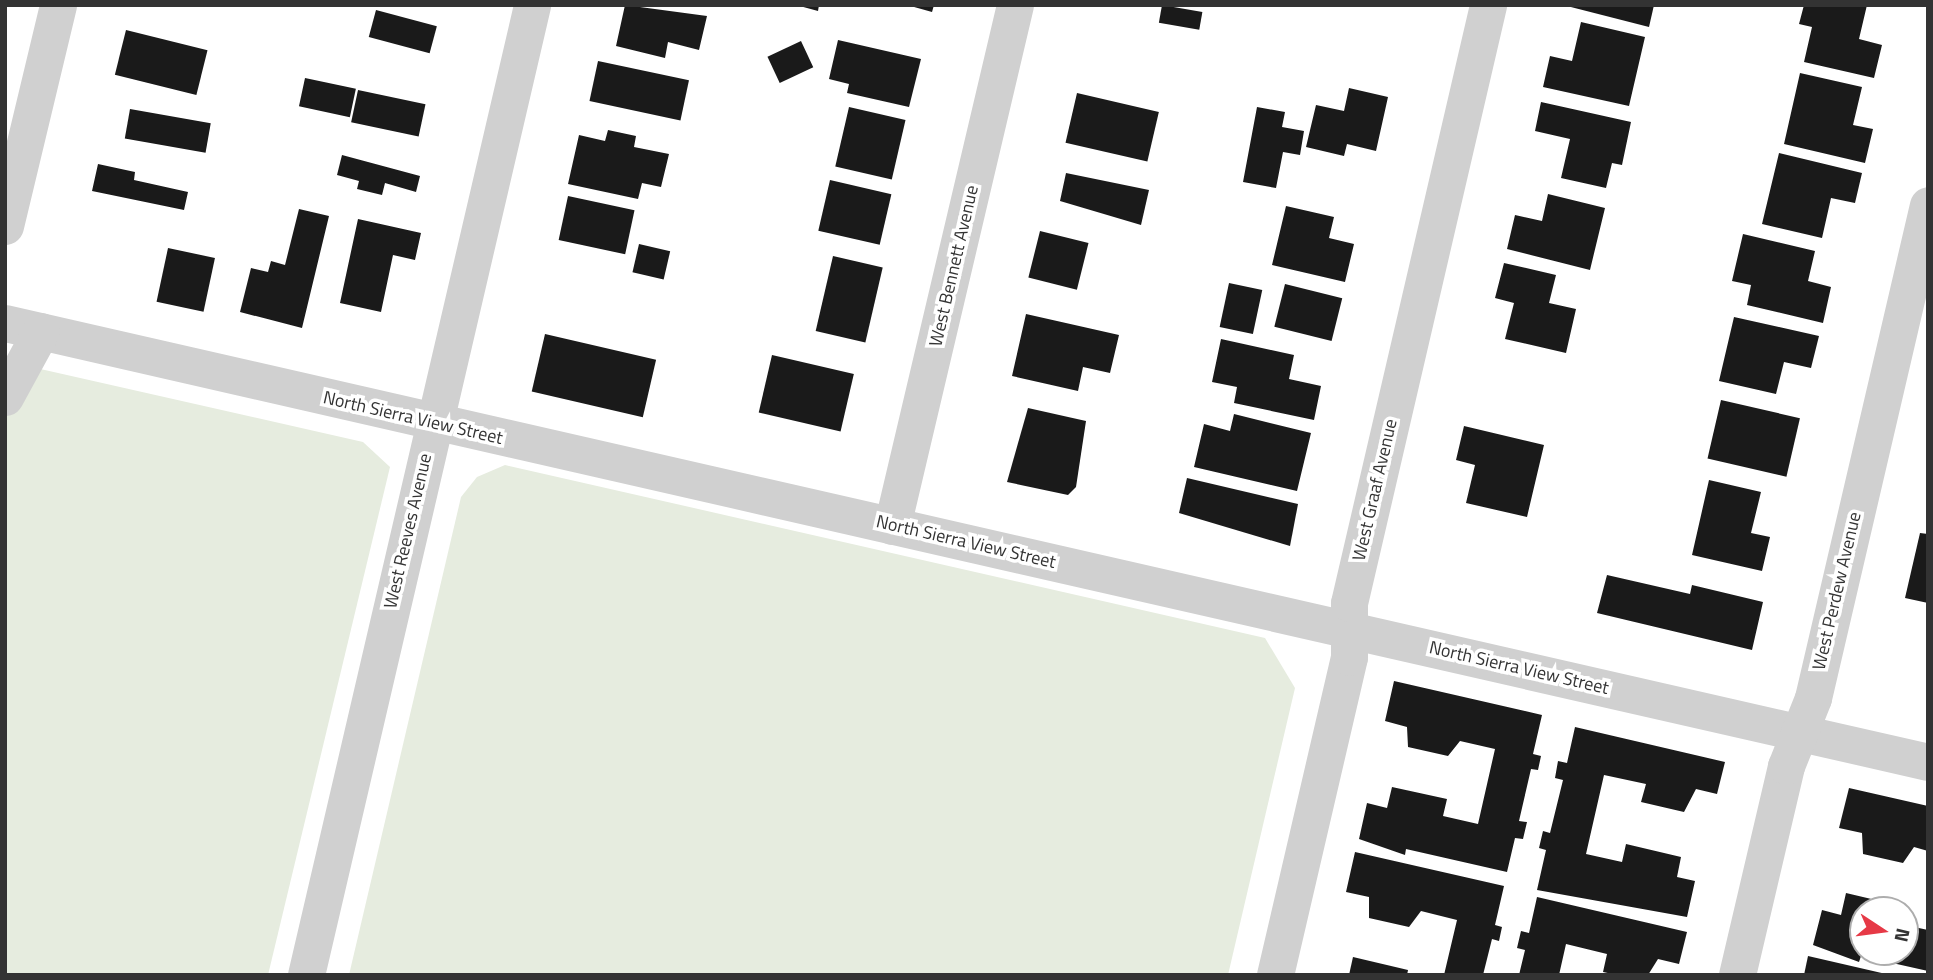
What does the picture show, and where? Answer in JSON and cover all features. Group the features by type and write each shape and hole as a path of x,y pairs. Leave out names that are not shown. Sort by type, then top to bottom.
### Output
{"street":[{"path":"5,226 58,5"},
{"name":"West Reeves Avenue","path":"306,975 532,5"},
{"name":"West Bennett Avenue","path":"892,526 1015,5"},
{"name":"West Graaf Avenue","path":"1275,975 1349,657 1346,628 1488,5"},
{"name":"West Perdew Avenue","path":"1737,975 1798,732 1812,698 1928,205"},
{"name":"North Sierra View Street","path":"5,323 433,423 1928,762"},
{"path":"5,397 41,331"}],"shaded area":[{"path":"5,361 363,442 390,467 268,975 5,975"},
{"path":"505,465 1265,638 1295,688 1228,975 349,975 461,497 477,477"}],"building":[{"path":"625,5 707,16 699,50 668,42 665,58 616,46"},
{"path":"796,5 819,5 818,11"},
{"path":"907,5 934,5 932,12"},
{"path":"1162,5 1202,12 1199,30 1159,23"},
{"path":"1563,5 1654,5 1649,27"},
{"path":"1804,5 1867,5 1859,39 1882,45 1874,78 1804,62 1812,27 1799,24"},
{"path":"376,10 437,26 430,53 369,37"},
{"path":"1581,22 1645,37 1629,106 1543,87 1550,56 1572,61"},
{"path":"126,30 208,50 196,95 115,75"},
{"path":"838,40 921,59 909,107 847,93 849,84 829,79"},
{"path":"801,41 813,67 780,83 767,57"},
{"path":"598,61 689,80 680,120 589,101"},
{"path":"1800,73 1862,87 1853,125 1873,129 1865,163 1784,144"},
{"path":"305,78 356,89 350,117 299,106"},
{"path":"1349,88 1388,97 1376,151 1347,144 1344,156 1306,147 1316,105 1344,111"},
{"path":"358,90 425,104 419,137 351,122"},
{"path":"1077,93 1159,112 1147,162 1066,143"},
{"path":"1541,102 1631,122 1622,165 1612,163 1606,188 1561,178 1570,139 1535,131"},
{"path":"849,107 906,120 892,179 835,166"},
{"path":"1257,107 1285,112 1282,127 1304,131 1300,155 1283,152 1276,188 1243,182"},
{"path":"130,109 211,123 206,153 125,139"},
{"path":"608,130 636,136 634,147 669,154 661,187 642,183 638,199 568,184 579,135 605,141"},
{"path":"1779,153 1862,173 1855,203 1831,198 1822,238 1762,224"},
{"path":"342,155 420,176 416,192 385,183 382,195 357,189 359,181 337,175"},
{"path":"98,164 135,172 134,180 188,192 184,210 92,191"},
{"path":"1066,173 1149,190 1141,225 1060,201"},
{"path":"830,180 891,194 880,245 818,231"},
{"path":"1548,194 1605,208 1590,270 1507,249 1515,215 1542,221"},
{"path":"568,196 635,210 625,254 559,240"},
{"path":"1286,206 1334,217 1329,238 1354,244 1345,282 1272,265"},
{"path":"299,209 329,216 302,328 240,312 251,268 268,272 271,261 285,265"},
{"path":"358,219 421,233 415,260 393,255 381,312 340,303"},
{"path":"1040,231 1089,243 1077,290 1028,278"},
{"path":"1743,234 1815,251 1808,281 1831,287 1823,323 1747,305 1751,285 1732,281"},
{"path":"639,244 670,251 664,279 632,272"},
{"path":"168,248 215,258 204,312 157,302"},
{"path":"833,256 883,267 865,342 816,331"},
{"path":"1504,263 1556,275 1549,303 1576,309 1566,353 1505,339 1514,303 1495,298"},
{"path":"1229,283 1262,290 1253,334 1220,327"},
{"path":"1285,284 1342,298 1332,341 1274,327"},
{"path":"1026,314 1119,335 1110,373 1083,367 1078,391 1012,376"},
{"path":"1734,317 1819,336 1811,368 1784,362 1776,394 1719,381"},
{"path":"545,334 656,360 643,417 532,391"},
{"path":"1221,339 1294,355 1289,379 1321,386 1314,420 1234,403 1237,387 1212,382"},
{"path":"772,355 854,374 841,431 759,412"},
{"path":"1721,400 1800,418 1786,477 1708,458"},
{"path":"1028,408 1086,421 1076,487 1068,495 1007,482"},
{"path":"1234,414 1311,433 1297,491 1194,467 1204,424 1230,431"},
{"path":"1464,426 1544,445 1527,517 1466,503 1475,465 1456,460"},
{"path":"1187,478 1298,504 1290,546 1179,513"},
{"path":"1709,480 1761,492 1751,533 1770,537 1762,571 1692,555"},
{"path":"1920,533 1928,534 1928,603 1905,598"},
{"path":"1607,575 1690,594 1692,585 1763,602 1752,650 1597,613"},
{"path":"1394,681 1542,715 1533,754 1541,756 1538,770 1531,769 1519,821 1527,822 1523,839 1515,838 1507,872 1406,849 1405,855 1359,839 1367,803 1387,808 1392,787 1447,799 1443,816 1478,824 1495,749 1460,741 1448,756 1408,747 1407,727 1385,721"},
{"path":"1575,727 1725,762 1717,794 1696,789 1684,812 1641,802 1646,784 1604,775 1586,854 1622,862 1626,844 1681,857 1677,877 1695,881 1687,917 1537,890 1546,850 1539,848 1543,831 1550,833 1563,780 1555,778 1558,761 1567,763"},
{"path":"1849,788 1928,806 1928,851 1914,847 1903,863 1863,854 1862,833 1839,828"},
{"path":"1355,852 1504,886 1495,925 1502,927 1499,941 1492,939 1483,975 1444,975 1457,920 1421,911 1409,927 1369,918 1369,897 1346,892"},
{"path":"1846,893 1859,896 1849,896 1849,958 1813,945 1822,910 1841,915"},
{"path":"1537,897 1687,932 1679,964 1658,959 1648,975 1617,975 1603,972 1607,954 1566,944 1559,975 1519,975 1525,950 1517,948 1521,931 1529,933"},
{"path":"1919,928 1928,930 1928,971 1906,966 1919,966"},
{"path":"1808,956 1886,974 1886,975 1804,975"},
{"path":"1353,957 1408,970 1407,975 1349,975"}]}
